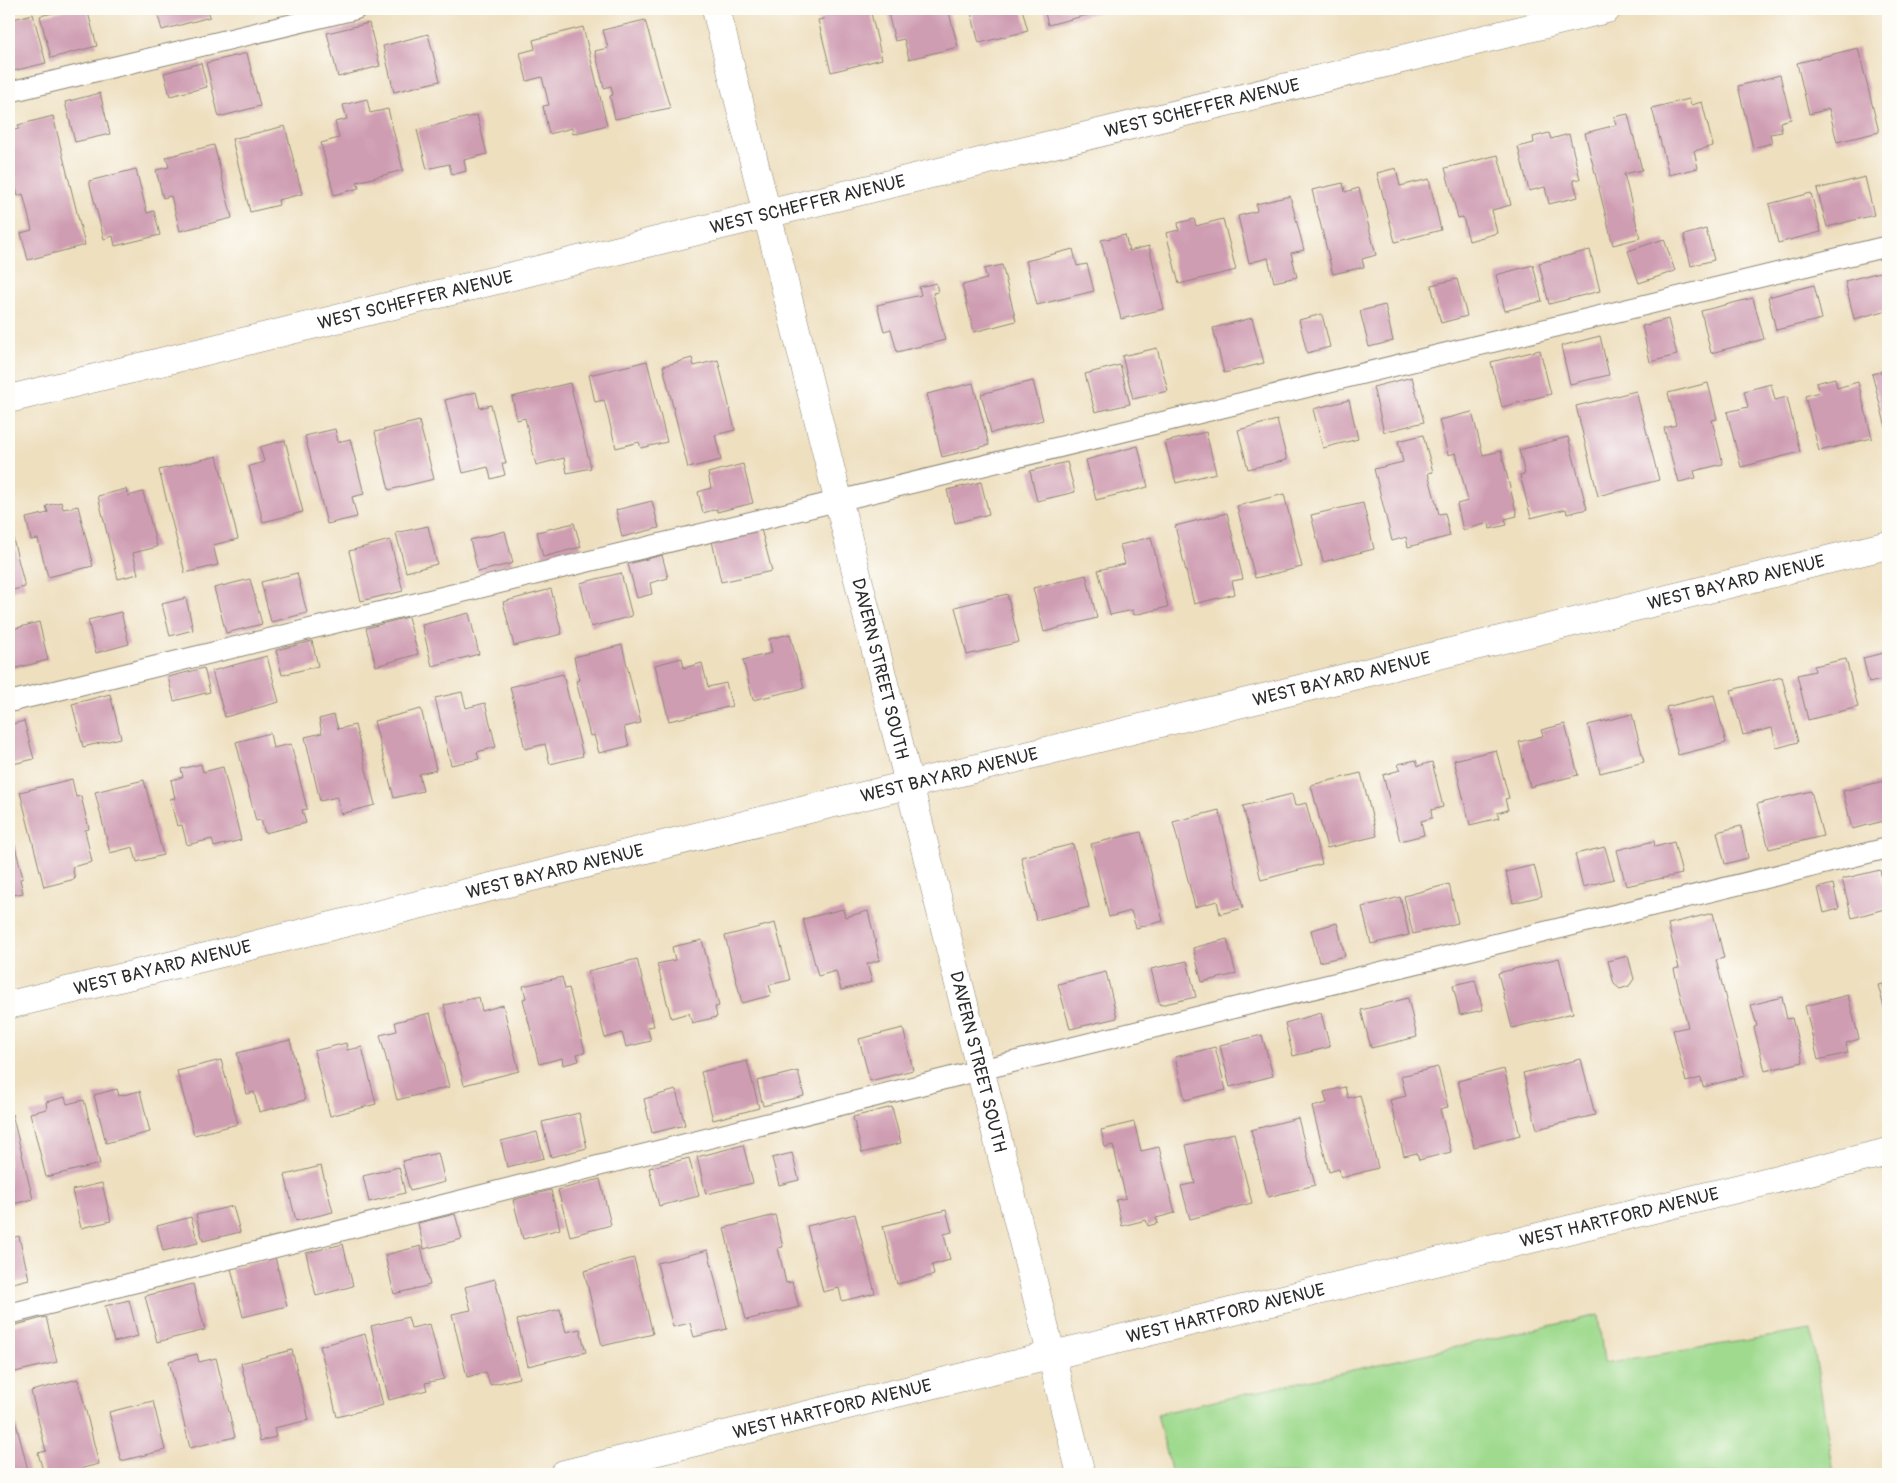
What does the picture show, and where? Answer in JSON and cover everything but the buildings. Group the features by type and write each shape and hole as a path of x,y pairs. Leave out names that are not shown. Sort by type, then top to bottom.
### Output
{"street":[{"name":"DAVERN STREET SOUTH","path":"716,9 1081,1474"},
{"name":"WEST SCHEFFER AVENUE","path":"9,399 1607,9"},
{"name":"WEST BAYARD AVENUE","path":"9,1005 1888,545"},
{"name":"WEST HARTFORD AVENUE","path":"564,1474 1888,1152"}],"lane":[{"path":"9,92 356,9"},
{"path":"9,702 1888,246"},
{"path":"9,1314 980,1070 1888,848"}],"green space":[{"path":"1598,1315 1604,1363 1811,1330 1834,1474 1172,1474 1157,1414"}]}
